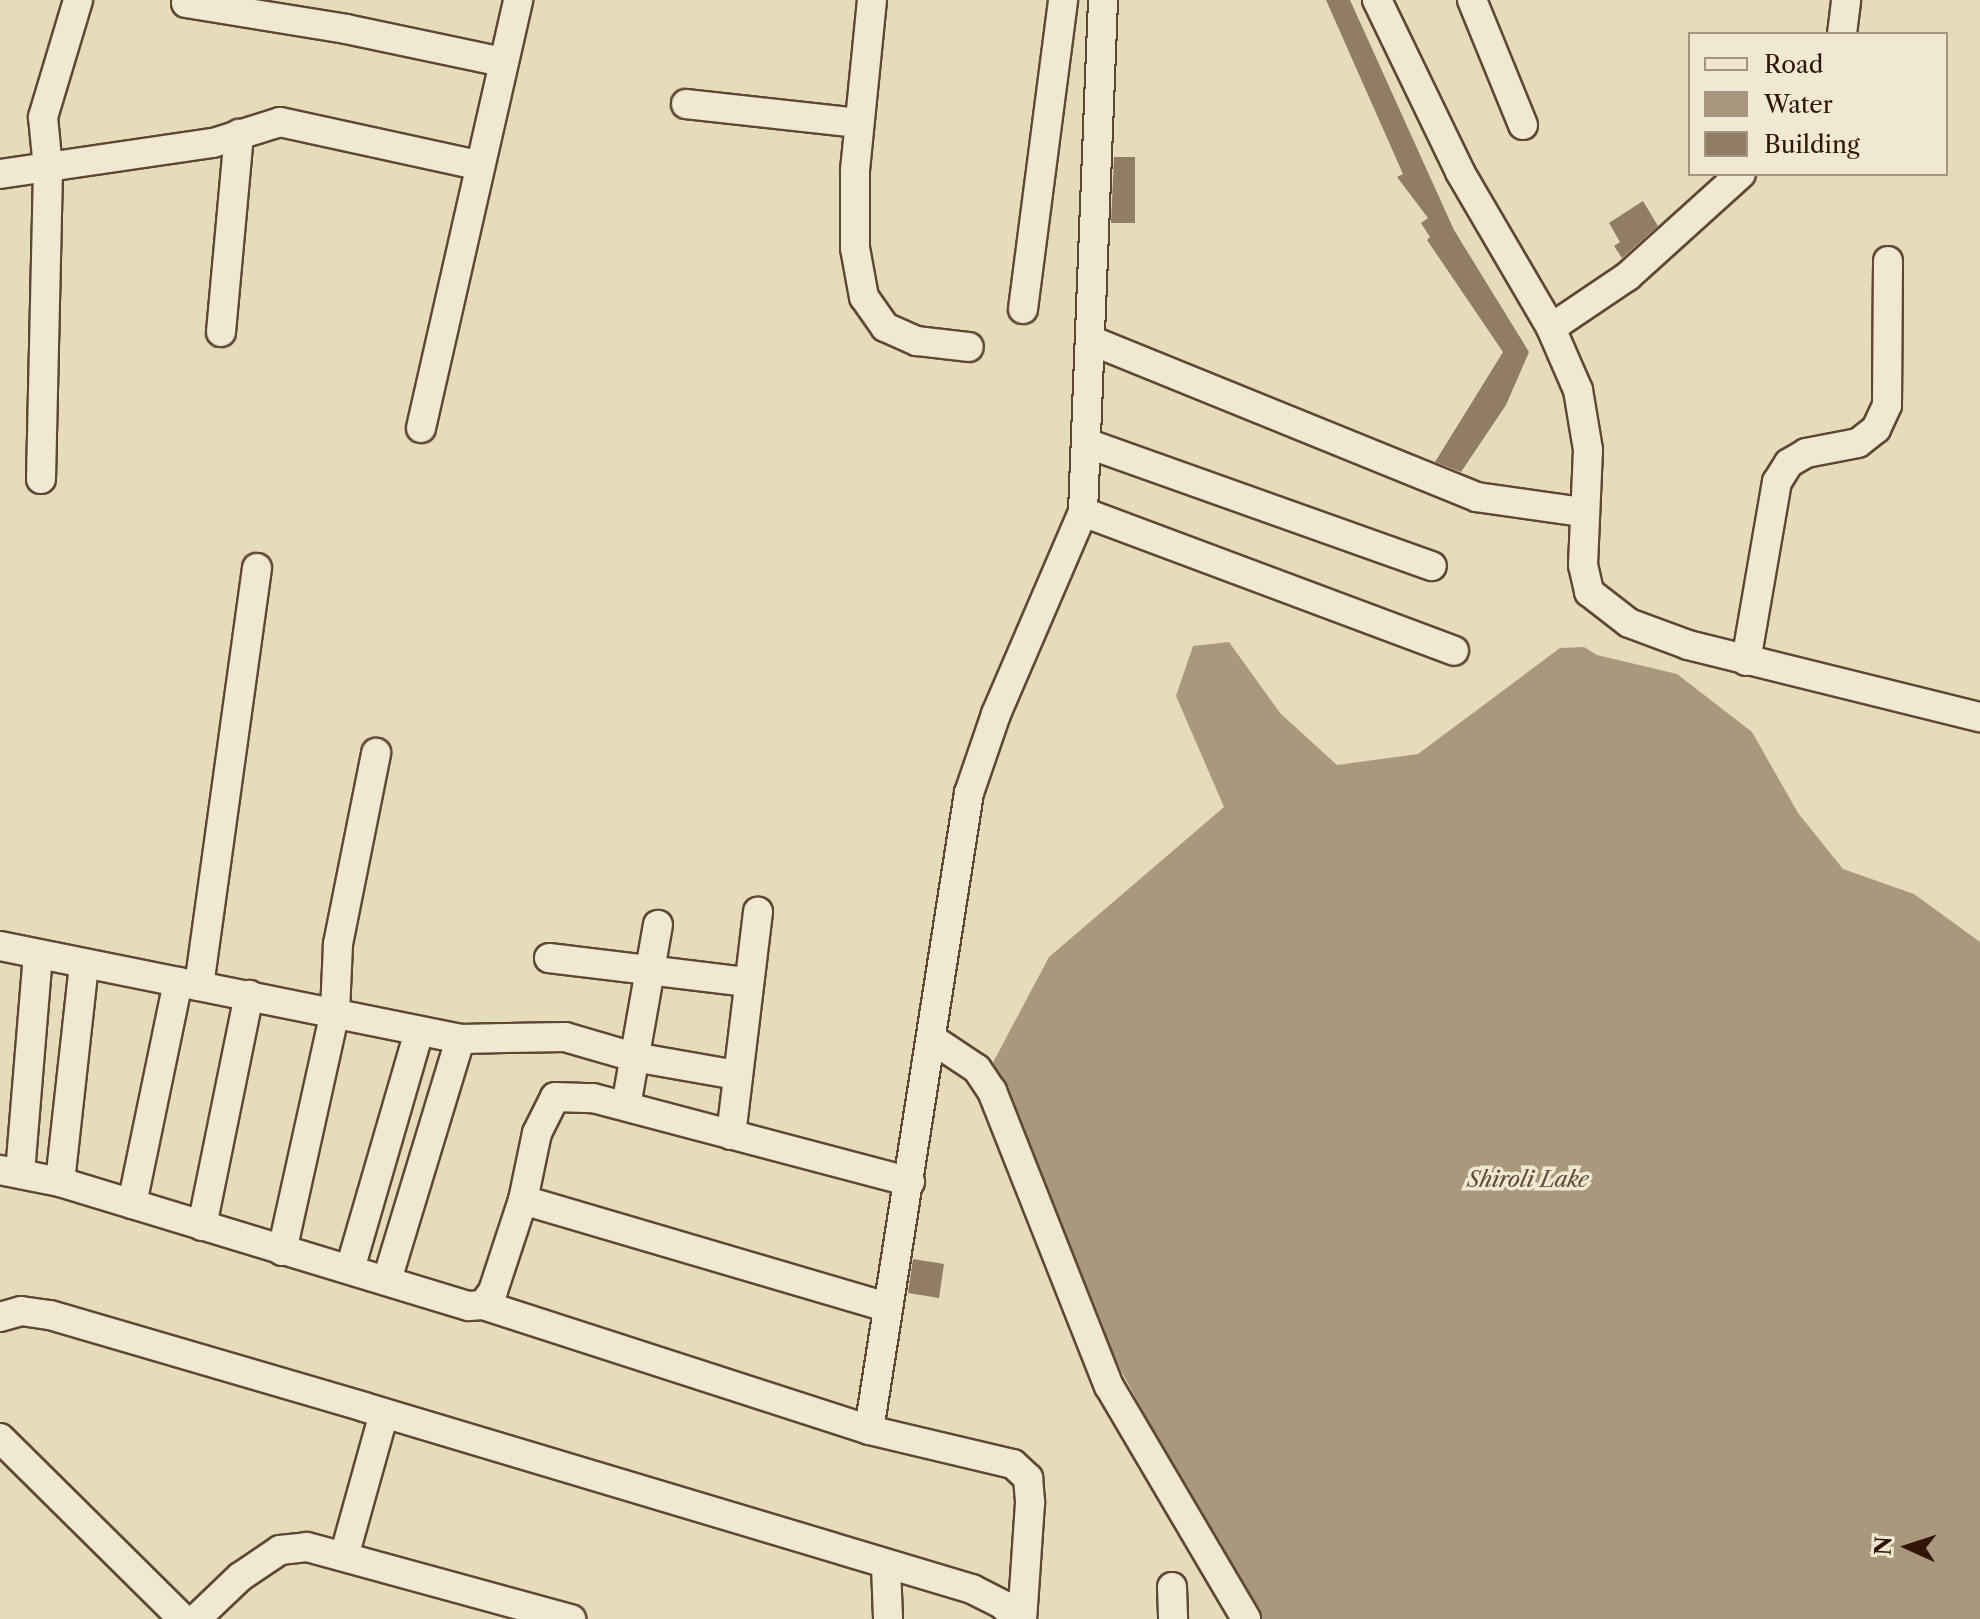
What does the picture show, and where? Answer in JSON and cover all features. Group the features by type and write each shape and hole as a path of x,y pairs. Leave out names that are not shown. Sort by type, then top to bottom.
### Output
{"street":[{"path":"41,479 48,168 43,117 78,0"},
{"path":"872,0 858,123 855,248 864,297 885,327 917,341 969,347"},
{"path":"1023,309 1063,0"},
{"path":"869,1430 932,1039 954,865 969,793 996,714 1083,512 1103,0"},
{"path":"1377,0 1460,172 1551,328 1578,390 1588,450 1583,512 1589,592 1603,607 1629,623 1746,661 1980,717"},
{"path":"1472,0 1523,125"},
{"path":"1842,32 1846,0"},
{"path":"421,428 503,62 512,2"},
{"path":"186,3 346,29 503,62"},
{"path":"686,104 858,123"},
{"path":"0,174 213,143 280,122 313,126 478,165"},
{"path":"221,332 239,134"},
{"path":"1551,328 1628,276 1739,176"},
{"path":"1746,661 1777,482 1789,463 1806,453 1858,443 1876,429 1887,405 1888,261"},
{"path":"1090,340 1477,497 1583,512"},
{"path":"1086,443 1432,566"},
{"path":"1083,512 1454,651"},
{"path":"132,1204 188,984 257,568"},
{"path":"282,1251 335,1011 338,944 376,753"},
{"path":"731,1135 758,912"},
{"path":"626,1106 658,925"},
{"path":"0,946 38,956 335,1011 460,1039 565,1037 634,1057 736,1075"},
{"path":"38,956 10,1172 60,1182 387,1280 446,1302 483,1305 869,1430 1013,1464 1028,1478 1019,1619"},
{"path":"549,958 748,982"},
{"path":"60,1182 84,964"},
{"path":"202,1226 249,995"},
{"path":"350,1269 419,1031"},
{"path":"387,1280 460,1039"},
{"path":"932,1039 977,1069 992,1091 1109,1386 1246,1619"},
{"path":"483,1305 523,1200 537,1133 555,1097 574,1093 910,1182"},
{"path":"523,1200 887,1307"},
{"path":"0,1317 21,1311 50,1315 384,1413 886,1566 972,1589 1003,1605 1019,1619"},
{"path":"345,1553 384,1413"},
{"path":"0,1438 183,1619"},
{"path":"196,1619 240,1577 280,1550 307,1547 345,1553 571,1619"},
{"path":"886,1566 888,1619"},
{"path":"1172,1587 1173,1619"}],"water":[{"name":"Shiroli Lake","path":"1229,642 1280,713 1337,765 1418,754 1560,648 1584,647 1597,655 1677,674 1752,732 1798,813 1843,869 1914,894 1980,942 1980,1619 1255,1619 1246,1589 1199,1517 1109,1348 988,1072 1049,957 1224,807 1176,696 1193,646"}],"building":[{"path":"1326,0 1350,0 1454,230 1529,352 1506,405 1461,472 1435,462 1503,352 1427,240 1430,237 1421,223 1428,218 1397,177 1403,174"},
{"path":"1114,157 1135,157 1135,223 1111,223"},
{"path":"1643,201 1658,226 1622,258 1614,246 1620,242 1609,223"},
{"path":"913,1259 944,1264 939,1298 908,1293"}]}
